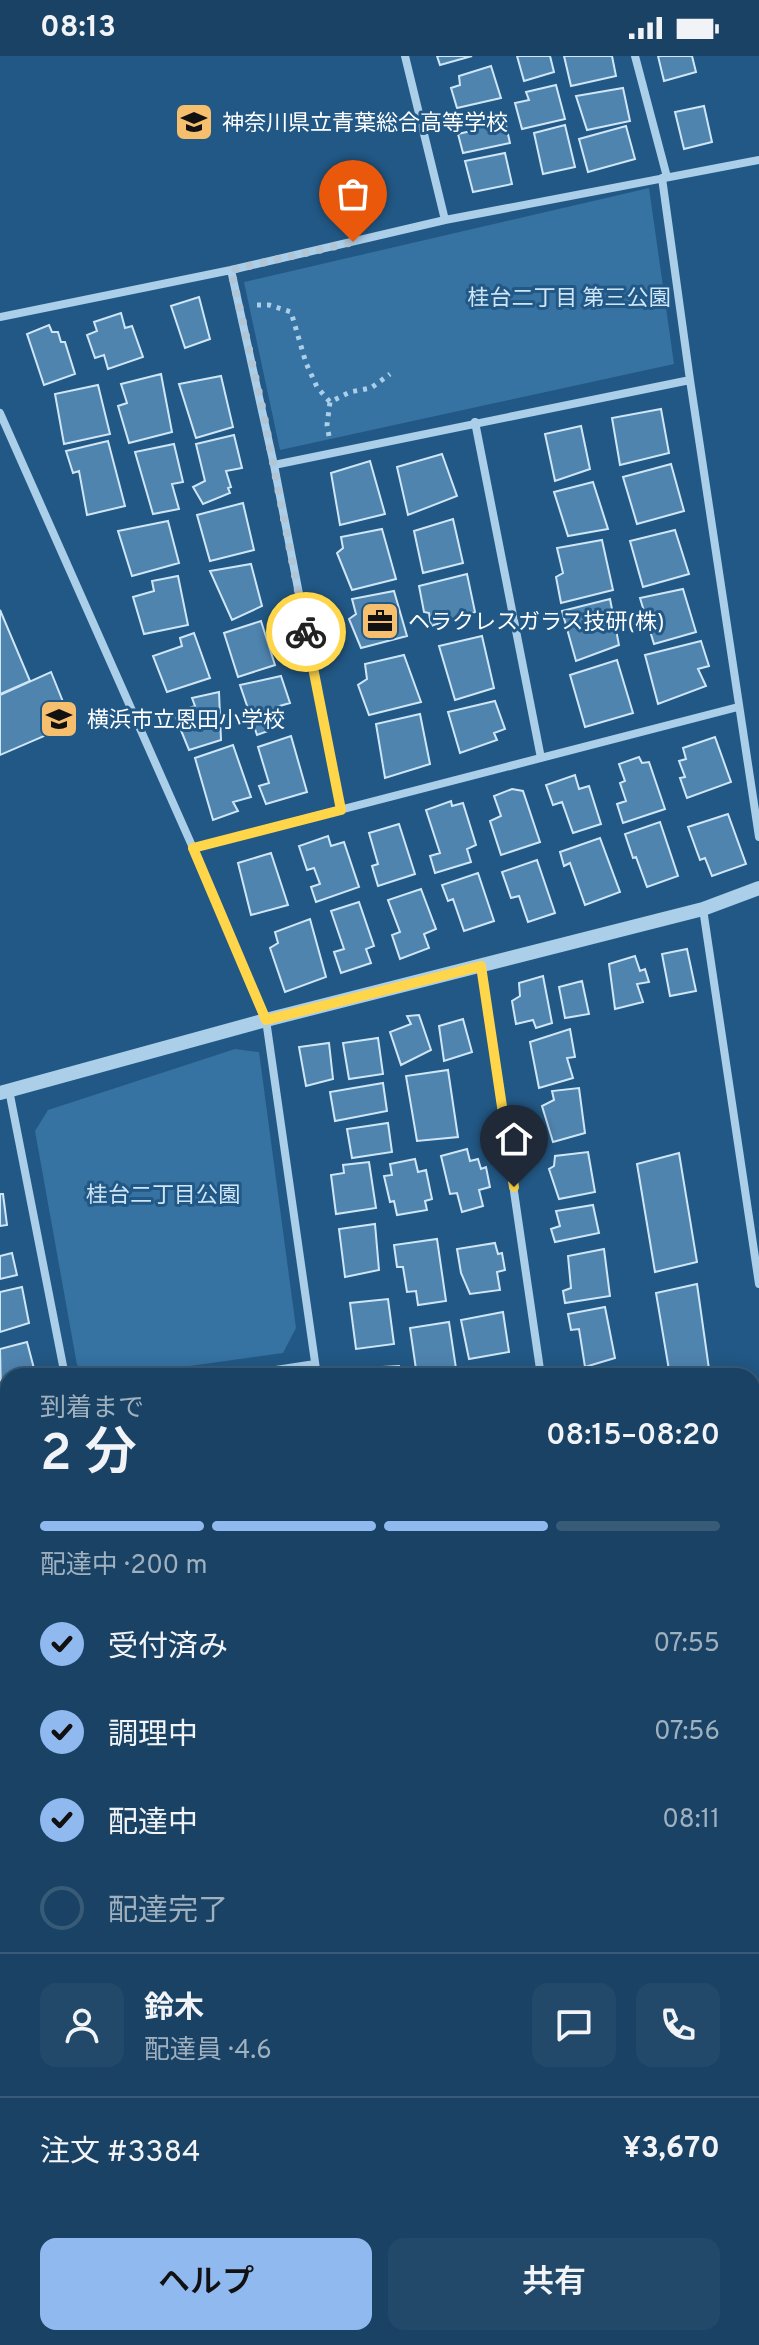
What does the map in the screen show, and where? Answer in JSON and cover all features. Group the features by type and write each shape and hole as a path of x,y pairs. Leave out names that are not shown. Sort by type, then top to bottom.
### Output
{"street":[{"path":"405,56 445,220"},
{"path":"635,56 665,177 690,380 759,837"},
{"path":"0,317 231,270 445,220 759,160"},
{"path":"231,270 274,465 341,810"},
{"path":"274,465 690,380"},
{"path":"0,413 266,1020 316,1368"},
{"path":"475,422 541,758"},
{"path":"193,848 738,707"},
{"path":"63,1368 5,1092 266,1020 703,909 759,888"},
{"path":"703,909 759,1284"},
{"path":"481,966 540,1368"},
{"path":"289,1368 315,1364"}],"path":[{"path":"240,304 269,305 291,312 317,387 330,402 327,425 331,453"},
{"path":"330,402 350,392 371,388 390,374"}],"green space":[{"name":"桂台二丁目 第三公園","path":"649,188 674,364 280,450 244,282"},
{"name":"桂台二丁目公園","path":"235,1049 259,1052 296,1328 283,1353 175,1368 81,1368 77,1365 35,1131 48,1110"}],"building":[{"path":"437,56 472,56 440,65"},
{"path":"517,56 550,56 554,72 524,81"},
{"path":"564,56 612,56 616,76 571,86"},
{"path":"658,56 692,56 696,72 664,81"},
{"path":"491,66 501,98 457,108 451,88 460,85 459,76"},
{"path":"556,85 565,119 522,129 515,103 529,100 526,92"},
{"path":"623,88 630,121 587,130 576,96"},
{"path":"704,106 712,142 684,149 675,112"},
{"path":"503,112 510,143 463,153 458,134 471,131 468,120"},
{"path":"565,125 575,167 543,174 534,133"},
{"path":"626,126 635,159 588,172 579,139"},
{"path":"505,153 512,184 473,192 465,161"},
{"path":"199,297 210,339 185,348 171,306"},
{"path":"121,313 125,328 132,326 143,357 108,369 104,355 95,358 87,335 97,331 94,322"},
{"path":"49,325 52,332 58,332 61,342 65,342 75,374 44,385 27,334"},
{"path":"161,374 172,432 129,443 118,406 127,403 121,384"},
{"path":"221,376 233,427 196,438 179,384"},
{"path":"98,385 110,434 64,444 55,394"},
{"path":"661,409 669,453 620,465 612,418"},
{"path":"581,426 590,469 555,481 545,434"},
{"path":"234,435 242,468 226,471 230,493 203,504 193,487 205,481 196,444"},
{"path":"108,441 125,506 87,515 79,471 73,473 66,451"},
{"path":"174,444 183,482 172,484 179,509 153,514 135,452"},
{"path":"442,454 457,496 408,515 397,467"},
{"path":"370,461 385,514 340,525 331,473"},
{"path":"671,464 684,511 637,524 623,477"},
{"path":"593,482 608,529 568,536 554,492"},
{"path":"243,503 254,550 210,561 197,515"},
{"path":"453,519 463,563 423,573 414,531"},
{"path":"168,521 179,563 132,576 118,531"},
{"path":"382,529 396,579 352,590 337,553 343,548 341,537"},
{"path":"675,530 689,574 643,587 630,541"},
{"path":"602,540 613,590 561,603 556,577 563,573 557,548"},
{"path":"251,564 262,606 232,620 210,571"},
{"path":"467,574 475,612 431,626 429,613 424,612 419,586"},
{"path":"178,576 188,625 144,634 133,597 154,591 152,581"},
{"path":"683,589 696,632 654,644 640,598"},
{"path":"394,591 407,636 361,648 349,619 356,614 352,599"},
{"path":"610,599 619,645 576,661 562,611"},
{"path":"0,610 30,681 0,694"},
{"path":"261,621 275,665 238,677 224,633"},
{"path":"194,633 210,678 167,692 153,656 182,646 180,638"},
{"path":"482,636 494,688 455,700 439,646"},
{"path":"701,641 709,666 698,669 706,686 658,704 645,655"},
{"path":"404,655 421,702 369,715 358,685 367,679 365,664"},
{"path":"617,660 633,713 585,727 570,675"},
{"path":"51,672 72,724 0,755 0,695"},
{"path":"281,676 290,703 276,707 282,726 257,735 240,685"},
{"path":"219,692 221,740 189,750 174,713 195,706 192,698"},
{"path":"495,701 505,729 494,733 497,740 460,753 448,712"},
{"path":"420,714 430,764 385,778 376,724"},
{"path":"291,736 307,792 266,804 259,786 269,783 258,747"},
{"path":"715,737 731,782 687,798 680,778 685,777 679,761 686,759 683,748"},
{"path":"233,745 251,797 233,802 238,811 213,820 195,758"},
{"path":"639,757 642,763 649,762 665,809 623,823 617,804 626,801 620,783 625,781 619,764"},
{"path":"575,775 579,789 589,786 601,824 573,833 562,802 553,805 546,785"},
{"path":"512,789 523,791 540,842 501,855 490,821 501,816 494,796"},
{"path":"451,801 452,806 463,803 476,845 467,849 471,862 435,873 430,856 440,853 426,810"},
{"path":"728,814 746,864 712,876 705,858 700,860 688,827"},
{"path":"660,822 678,876 647,887 625,834"},
{"path":"399,824 415,874 378,886 372,866 378,864 369,833"},
{"path":"328,836 331,846 344,842 359,887 316,902 311,887 320,884 314,868 307,870 299,846"},
{"path":"600,838 620,892 585,905 570,863 564,866 560,852"},
{"path":"271,853 288,905 251,915 238,863"},
{"path":"537,860 555,913 528,922 519,896 511,898 502,872"},
{"path":"478,873 494,921 464,931 453,899 448,901 442,885"},
{"path":"421,889 436,929 424,934 429,948 400,959 392,935 400,932 388,900"},
{"path":"359,902 374,946 366,949 371,963 341,973 334,952 344,949 331,911"},
{"path":"310,919 326,977 285,992 270,948 278,943 275,932"},
{"path":"687,949 696,991 670,996 662,954"},
{"path":"635,956 640,971 645,969 649,982 637,984 643,1002 615,1009 609,964"},
{"path":"543,976 552,1023 536,1028 533,1020 516,1024 512,1001 520,996 519,983"},
{"path":"582,981 589,1014 565,1018 559,987"},
{"path":"419,1015 431,1050 401,1065 390,1032 411,1024 407,1016"},
{"path":"463,1019 472,1052 444,1061 439,1026"},
{"path":"570,1029 575,1057 567,1058 573,1078 539,1088 530,1042"},
{"path":"378,1038 383,1074 349,1079 343,1043"},
{"path":"329,1043 333,1079 306,1086 299,1047"},
{"path":"448,1070 458,1137 417,1141 406,1076"},
{"path":"383,1083 387,1111 335,1121 330,1092"},
{"path":"579,1088 585,1133 553,1142 542,1106 554,1100 552,1091"},
{"path":"388,1123 392,1152 352,1158 347,1129"},
{"path":"467,1149 470,1161 478,1159 481,1169 486,1167 490,1187 479,1190 483,1206 462,1212 457,1193 450,1194 441,1156"},
{"path":"588,1152 595,1192 559,1199 549,1169 554,1166 555,1156"},
{"path":"679,1153 697,1262 655,1272 637,1164"},
{"path":"415,1159 418,1172 426,1170 432,1199 425,1201 427,1210 397,1215 394,1201 390,1202 384,1176 392,1175 390,1164"},
{"path":"369,1162 376,1208 336,1214 331,1175 344,1173 343,1165"},
{"path":"0,1194 3,1194 7,1225 0,1226"},
{"path":"593,1205 599,1233 555,1242 551,1229 560,1226 556,1211"},
{"path":"375,1224 379,1270 345,1277 339,1229"},
{"path":"437,1239 446,1301 418,1305 416,1291 407,1292 403,1267 397,1267 394,1245"},
{"path":"495,1243 498,1254 502,1253 505,1270 497,1272 500,1290 470,1294 461,1273 457,1249"},
{"path":"604,1249 610,1296 565,1303 563,1291 571,1288 568,1256"},
{"path":"12,1253 17,1275 0,1279 0,1256"},
{"path":"697,1284 709,1368 669,1368 656,1293"},
{"path":"22,1287 29,1323 0,1332 0,1292"},
{"path":"388,1299 394,1344 356,1349 350,1303"},
{"path":"605,1307 615,1358 585,1367 579,1329 571,1330 568,1314"},
{"path":"503,1312 509,1352 469,1359 461,1320"},
{"path":"449,1322 456,1368 416,1368 410,1328"},
{"path":"27,1342 34,1368 0,1368 0,1349"}],"way so far":[{"path":"306,632 263,411 231,270 353,242"}],"place":[{"name":"神奈川県立青葉総合高等学校","path":"194,122"},
{"name":"ヘラクレスガラス技研(株)","path":"380,621"},
{"name":"横浜市立恩田小学校","path":"59,719"}],"route":[{"path":"306,632 341,810 193,848 266,1020 481,966 514,1187"}]}
